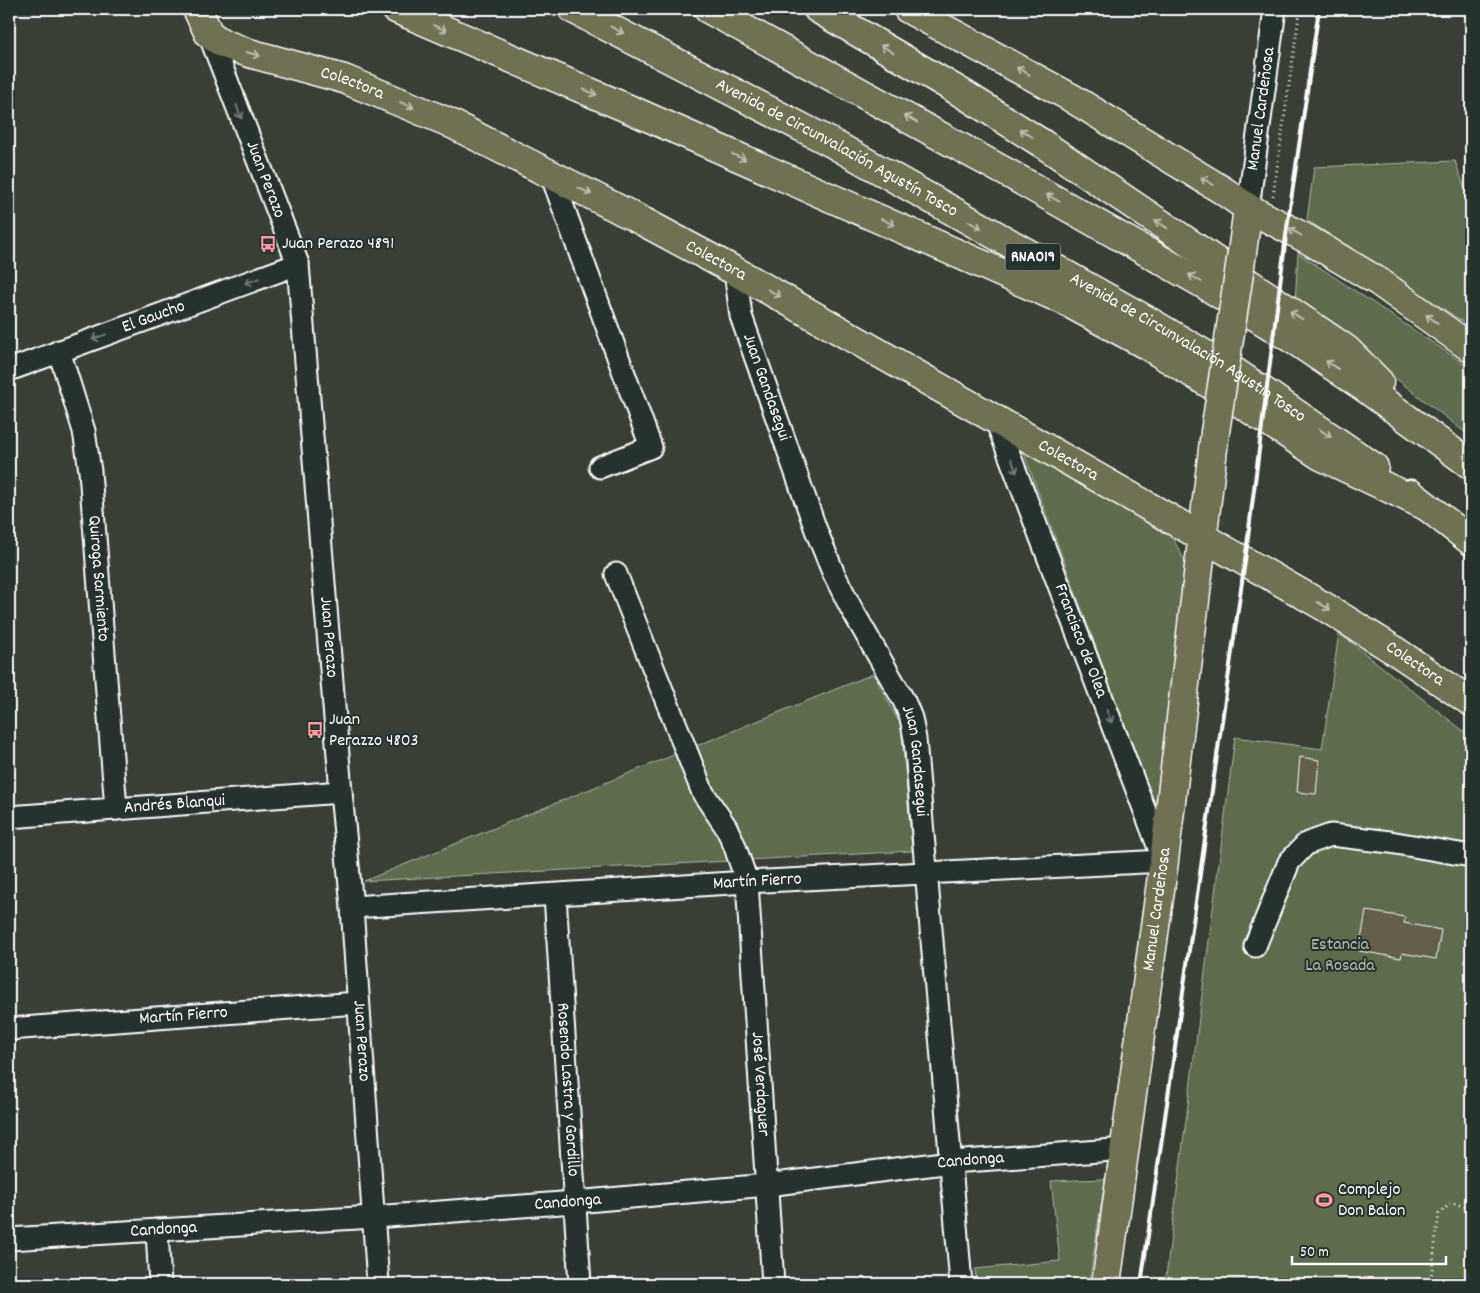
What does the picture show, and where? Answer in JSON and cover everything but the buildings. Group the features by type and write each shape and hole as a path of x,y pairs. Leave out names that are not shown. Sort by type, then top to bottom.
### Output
{"main road":[{"name":"Juan Perazo","path":"197,9 209,34"},
{"path":"396,9 636,112 1063,300 1148,346 1231,397 1320,456 1426,506"},
{"name":"Avenida de Circunvalación Agustín Tosco","path":"574,9 603,22 830,142 1236,372 1365,460 1471,541"},
{"path":"708,9 1005,171 1207,286 1297,342 1471,465"},
{"path":"818,9 965,95 1043,144 1346,350 1437,440"},
{"path":"908,9 1070,97 1259,214 1307,238 1379,282 1467,342"},
{"name":"Colectora","path":"209,34 222,43 236,49 344,79 448,122 735,271 1282,581 1394,650 1471,702"},
{"name":"Manuel Cardeñosa","path":"1106,1284 1164,861 1215,432 1242,254 1259,214"}],"street":[{"name":"Manuel Cardeñosa","path":"1259,214 1275,9"},
{"name":"Juan Perazo","path":"209,34 298,264 352,907 378,1284"},
{"path":"551,174 651,447 600,468"},
{"name":"El Gaucho","path":"9,370 298,264"},
{"name":"Juan Gandasegui","path":"735,271 742,316 816,530 833,572 850,606 904,701 911,718 915,739 962,1284"},
{"name":"Quiroga Sarmiento","path":"59,351 84,431 90,471 116,809"},
{"name":"Francisco de Olea","path":"996,420 1164,861"},
{"name":"José Verdaguer","path":"616,574 703,793 726,827 748,882 773,1284"},
{"name":"Andrés Blanqui","path":"9,817 341,792"},
{"path":"1255,946 1289,862 1306,844 1331,835 1390,842 1471,856"},
{"name":"Martín Fierro","path":"352,907 748,882 1164,861"},
{"name":"Rosendo Lastra y Gordillo","path":"554,895 580,1284"},
{"name":"Martín Fierro","path":"9,1030 358,1003"},
{"name":"Candonga","path":"9,1239 374,1218 575,1202 767,1184 952,1162 1126,1149"},
{"path":"157,1230 160,1284"}],"path":[{"path":"1259,214 1300,9"},
{"path":"1430,1284 1439,1214 1451,1203 1471,1208"}],"green space":[{"path":"1455,161 1471,205 1471,327 1307,220 1314,167"},
{"path":"1298,253 1471,368 1471,437 1354,346 1295,303"},
{"path":"1023,451 1171,535 1189,568 1158,814"},
{"name":"Estancia La Rosada","path":"1339,633 1471,737 1471,1284 1165,1284 1235,737 1322,749"},
{"path":"873,674 901,725 912,851 364,881"},
{"path":"1105,1179 1089,1284 976,1284 975,1269 1060,1261 1051,1181"}],"railway":[{"path":"1141,1284 1245,561 1287,228 1319,9"}],"place":[{"name":"Juan Perazo 4891","path":"268,244"},
{"name":"Juan Perazzo 4803","path":"315,730"},
{"name":"Complejo Don Balon","path":"1324,1200"}]}
